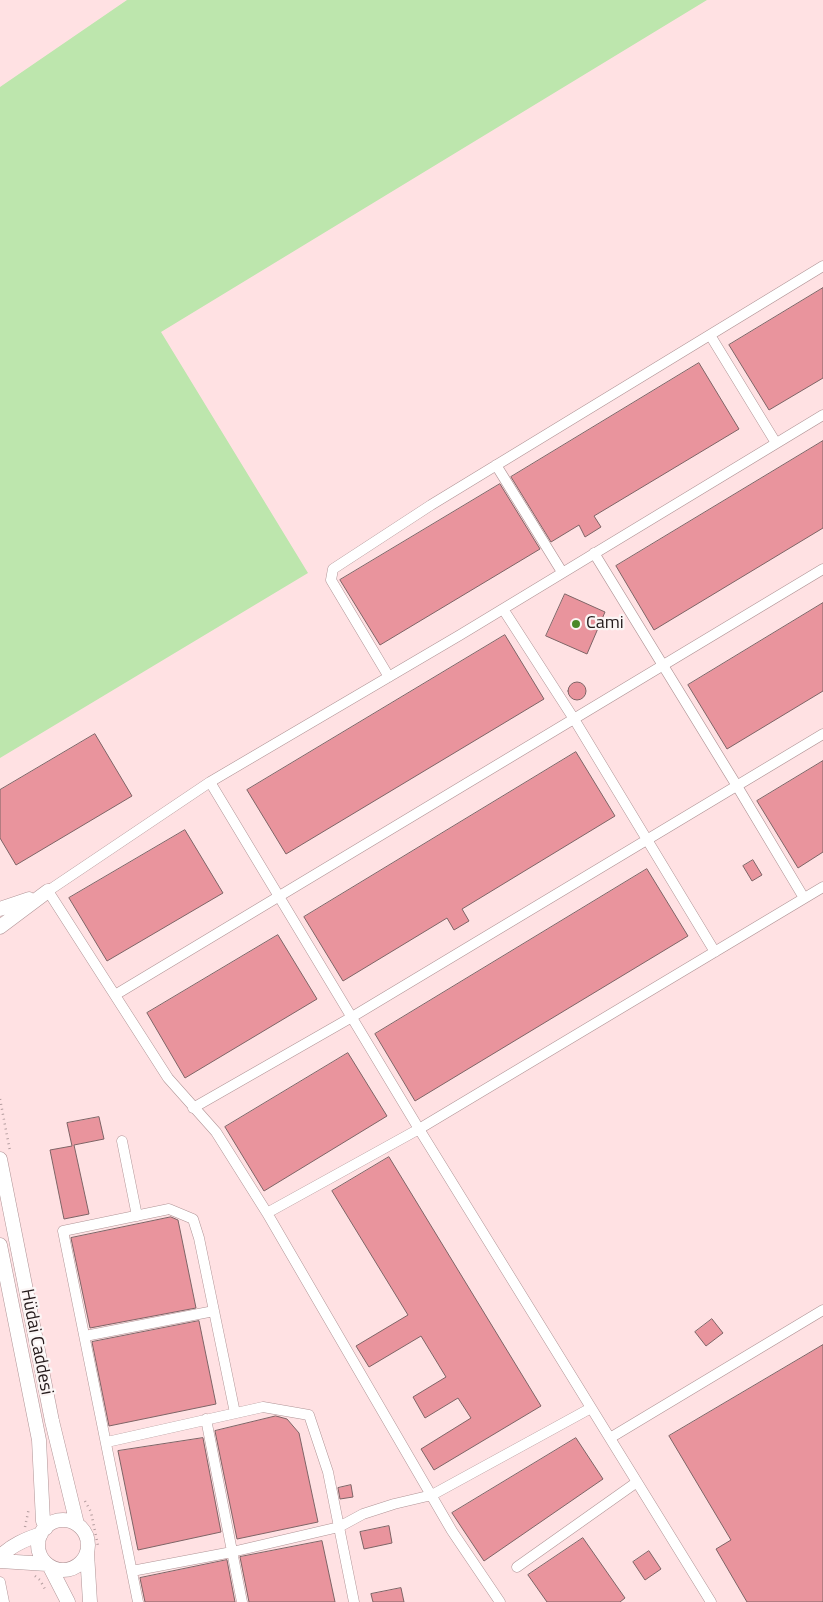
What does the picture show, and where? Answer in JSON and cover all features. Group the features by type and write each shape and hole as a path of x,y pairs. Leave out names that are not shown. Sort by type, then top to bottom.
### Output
{"street":[{"path":"389,677 331,580 333,569 431,505 823,266"},
{"path":"710,334 776,443"},
{"path":"0,927 48,891 210,782 503,609 823,415"},
{"path":"496,465 562,572"},
{"path":"594,553 804,898"},
{"path":"115,995 823,569"},
{"path":"503,609 574,719 714,952"},
{"path":"193,1108 352,1017 823,734"},
{"path":"210,782 419,1129 711,1602"},
{"path":"266,1213 419,1129 823,887"},
{"path":"0,909 48,891"},
{"path":"48,891 168,1078 216,1132 266,1213 452,1531 500,1602"},
{"path":"122,1141 137,1216"},
{"name":"Hüdai Caddesi","path":"0,1159 52,1421 77,1524"},
{"path":"138,1602 63,1231 170,1209 193,1219 199,1238 235,1413"},
{"name":"Hüdai Caddesi","path":"0,1245 39,1440 44,1531"},
{"path":"610,1438 823,1310"},
{"path":"85,1336 214,1311"},
{"path":"107,1442 263,1407 309,1414 328,1472 354,1602"},
{"path":"132,1570 232,1552 339,1527 363,1514 432,1495 591,1408"},
{"path":"206,1419 242,1602"},
{"path":"517,1566 637,1482"},
{"path":"0,1556 6,1550 44,1531 53,1523 69,1521 77,1524 87,1537 90,1602"},
{"path":"44,1531 39,1548 41,1556 49,1565 68,1602"},
{"path":"0,1561 49,1565 65,1570 79,1565 87,1553"},
{"path":"0,1582 4,1602"}],"path":[{"path":"25,1540 24,1535 29,1506"},
{"path":"30,1563 33,1574 40,1580 48,1595"}],"green space":[{"path":"127,0 707,0 161,332 308,573 0,758 0,87"}],"building":[{"path":"823,288 823,378 769,410 729,345"},
{"path":"699,363 739,429 594,516 601,527 585,537 579,525 551,542 511,477"},
{"path":"823,441 823,528 654,630 616,566"},
{"path":"500,484 540,549 380,645 340,580"},
{"name":"Cami","path":"565,594 605,612 587,654 546,636"},
{"path":"823,603 823,691 727,749 688,685"},
{"path":"505,635 544,699 286,854 247,790"},
{"path":"573,682 581,682 586,687 584,698 573,700 568,695 568,687"},
{"path":"95,734 132,796 16,865 0,838 0,790"},
{"path":"576,752 615,816 462,909 469,921 454,930 447,918 343,981 304,917"},
{"path":"823,761 823,852 798,868 757,801"},
{"path":"185,830 223,893 107,961 69,898"},
{"path":"753,860 762,875 752,881 743,866"},
{"path":"647,869 688,936 415,1101 375,1034"},
{"path":"278,935 317,999 185,1078 147,1013"},
{"path":"348,1053 387,1116 264,1191 225,1127"},
{"path":"99,1117 104,1139 74,1145 89,1214 64,1219 50,1150 72,1146 67,1123"},
{"path":"389,1157 541,1406 434,1470 421,1449 471,1418 458,1398 425,1418 413,1397 446,1377 421,1336 369,1367 356,1346 408,1315 332,1191"},
{"path":"171,1217 178,1220 196,1308 90,1328 71,1238"},
{"path":"712,1319 723,1333 706,1346 695,1332"},
{"path":"199,1321 216,1404 109,1426 92,1342"},
{"path":"823,1345 823,1602 747,1602 716,1549 731,1540 669,1436"},
{"path":"276,1416 287,1419 299,1433 318,1522 237,1539 215,1431"},
{"path":"203,1438 221,1532 138,1550 118,1451"},
{"path":"576,1438 603,1479 484,1561 452,1513"},
{"path":"351,1485 353,1497 340,1499 338,1488"},
{"path":"389,1526 392,1543 364,1549 360,1532"},
{"path":"583,1538 625,1598 620,1602 547,1602 528,1575"},
{"path":"322,1541 335,1602 249,1602 240,1557"},
{"path":"649,1551 661,1569 645,1580 633,1562"},
{"path":"227,1560 235,1602 145,1602 140,1578"},
{"path":"401,1588 404,1602 373,1602 371,1594"}],"place":[{"name":"Cami","path":"576,624"}]}
